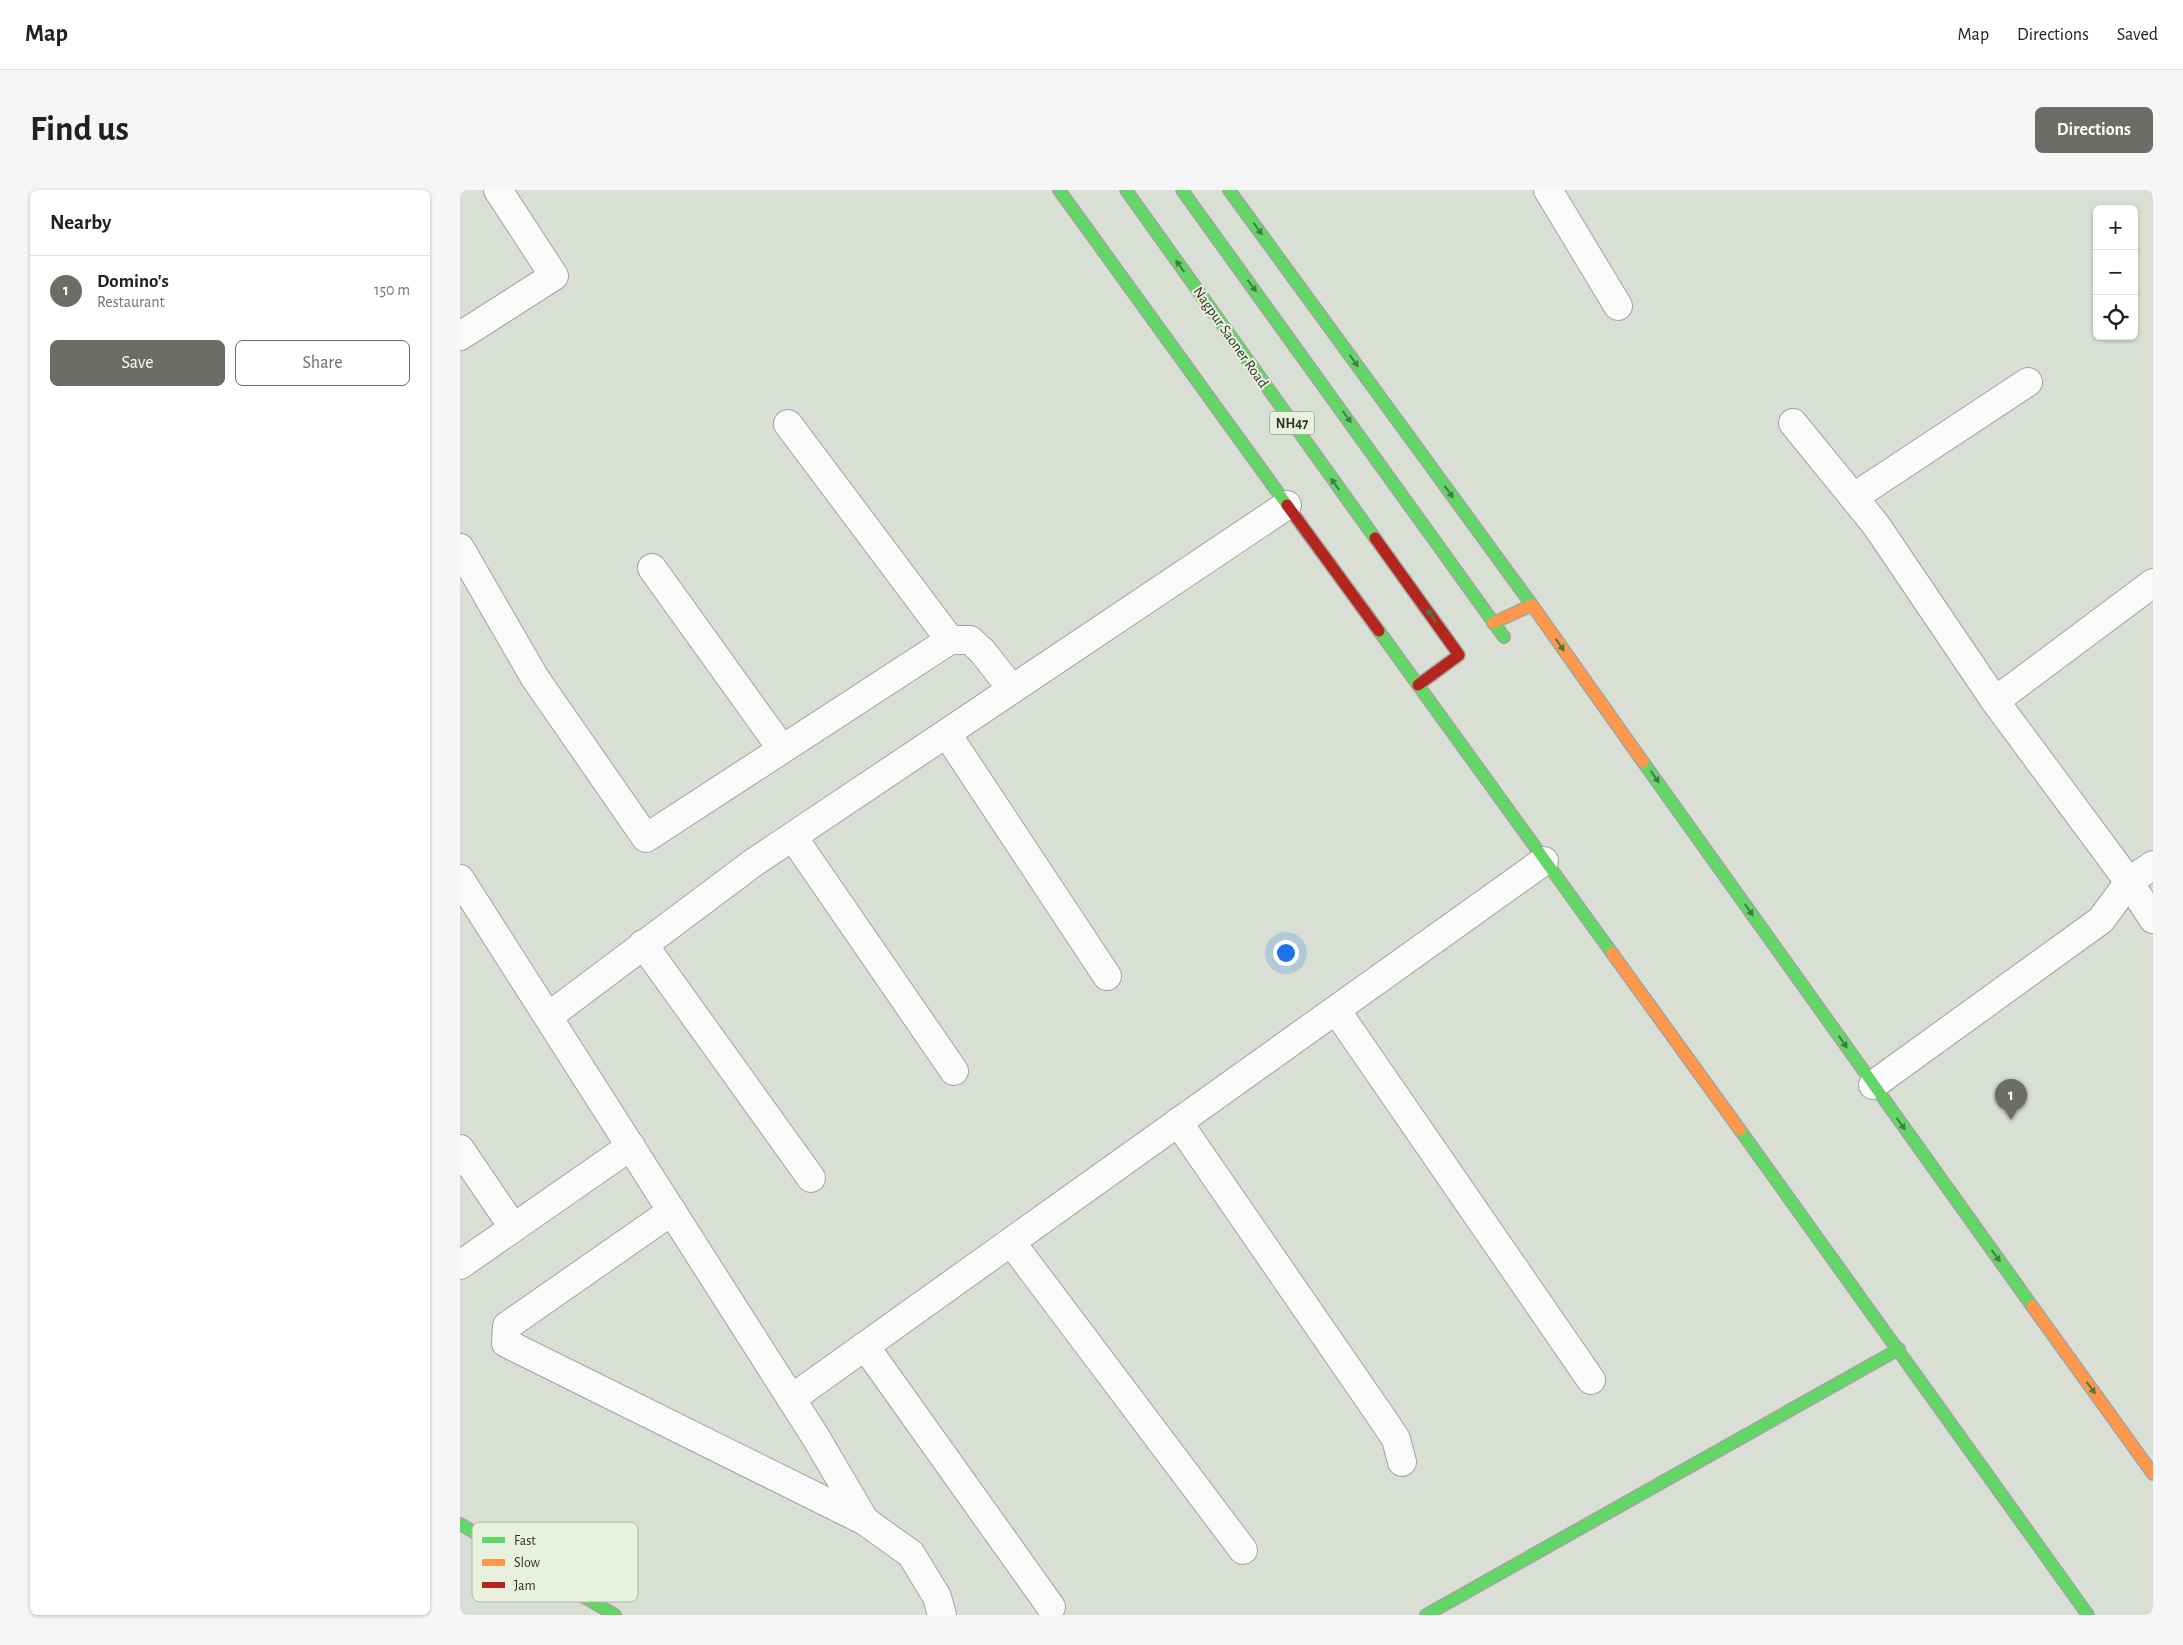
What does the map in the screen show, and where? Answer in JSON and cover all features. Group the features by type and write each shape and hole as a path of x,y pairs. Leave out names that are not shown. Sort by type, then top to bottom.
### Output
{"main road":[{"path":"1059,190 1544,861 1900,1349 2088,1615"},
{"name":"Nagpur Saoner Road","path":"1126,190 1459,655 1418,685"},
{"path":"1182,190 1504,638"},
{"path":"1229,190 1532,605 1873,1085 2153,1474"},
{"path":"1493,623 1532,605"},
{"path":"1426,1615 1900,1349"},
{"path":"460,1524 472,1531"},
{"path":"594,1602 616,1615"}],"street":[{"path":"460,336 554,276 498,190"},
{"path":"1548,190 1618,306"},
{"path":"1854,497 2028,382"},
{"path":"1793,423 1876,525 1995,701 2129,882 2153,919"},
{"path":"788,424 950,640"},
{"path":"549,1016 754,863 1287,504"},
{"path":"460,548 535,678 646,838 950,640 970,640 982,651 1012,689"},
{"path":"652,568 782,749"},
{"path":"1995,701 2153,583"},
{"path":"946,734 1107,976"},
{"path":"793,837 954,1071"},
{"path":"791,1399 1544,861"},
{"path":"1873,1085 2101,920 2129,882 2153,865"},
{"path":"460,879 632,1146 791,1399 865,1521"},
{"path":"643,944 811,1178"},
{"path":"1336,1010 1591,1380"},
{"path":"1178,1122 1396,1438 1402,1462"},
{"path":"460,1265 512,1227 632,1146"},
{"path":"460,1149 512,1227"},
{"path":"672,1211 507,1326 506,1343 865,1521 911,1554 937,1597 942,1615"},
{"path":"1011,1242 1243,1550"},
{"path":"865,1346 1051,1607"}],"traffic: fast":[{"path":"1059,190 1287,505"},
{"path":"1126,190 1375,538"},
{"path":"1182,190 1504,637"},
{"path":"1229,190 1532,605"},
{"path":"1379,631 1612,953"},
{"path":"1643,762 2032,1306"},
{"path":"1740,1130 2088,1615"},
{"path":"1426,1615 1899,1349"},
{"path":"460,1524 472,1531"},
{"path":"593,1602 615,1615"}],"traffic: slow":[{"path":"1493,623 1532,605 1643,762"},
{"path":"1612,953 1740,1130"},
{"path":"2032,1306 2153,1474"}],"traffic: jam":[{"path":"1287,505 1379,631"},
{"path":"1375,538 1459,655 1418,685"}],"place":[{"name":"Domino's","path":"2011,1120"}]}
